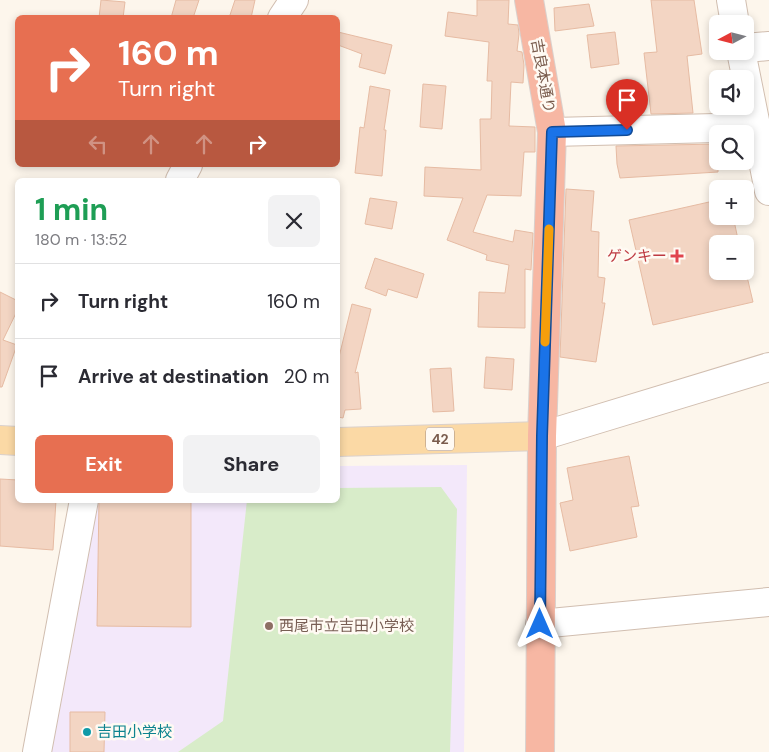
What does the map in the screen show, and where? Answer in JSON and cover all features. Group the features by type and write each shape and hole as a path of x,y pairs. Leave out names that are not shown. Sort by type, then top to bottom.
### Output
{"highway":[{"name":"吉良本通り","path":"529,0 552,132 542,436 540,752"}],"main road":[{"name":"42","path":"340,442 542,436"},
{"path":"0,440 15,441"}],"street":[{"path":"284,15 294,0"},
{"path":"731,0 734,15"},
{"path":"754,47 769,46"},
{"path":"743,60 769,191"},
{"path":"552,132 756,127"},
{"path":"542,436 769,368"},
{"path":"37,752 83,503"},
{"path":"540,624 769,602"}],"shaded area":[{"name":"西尾市立吉田小学校","path":"467,465 464,752 48,752 95,503 340,503 340,466"}],"green space":[{"path":"441,487 457,509 450,752 178,752 223,721 247,503 340,503 340,488"}],"building":[{"path":"101,0 125,2 123,15 99,15"},
{"path":"176,0 199,0 194,15 172,15"},
{"path":"235,0 255,0 252,15 230,15"},
{"path":"477,0 509,0 508,24 518,25 517,51 522,52 524,65 523,83 511,82 509,126 535,127 535,152 524,152 521,196 487,195 473,232 513,242 515,230 533,233 531,270 525,269 525,328 478,327 479,292 505,293 509,265 486,260 487,255 447,240 463,198 424,196 425,167 481,170 480,119 491,119 492,81 487,81 489,42 445,36 448,12 477,16"},
{"path":"651,0 694,0 702,54 687,56 693,113 651,114 644,53 657,52"},
{"path":"589,4 594,26 555,31 554,8"},
{"path":"340,32 392,45 385,74 359,67 362,54 340,46"},
{"path":"615,32 619,64 591,68 587,35"},
{"path":"423,84 446,86 442,129 420,127"},
{"path":"370,86 390,90 384,130 386,130 382,176 355,173 360,127 364,128"},
{"path":"709,144 709,170 718,170 718,172 620,178 616,146"},
{"path":"566,189 594,191 591,231 599,232 598,277 605,278 602,303 605,303 596,362 560,357"},
{"path":"370,198 397,202 392,229 365,224"},
{"name":"ゲンキー","path":"709,202 709,225 735,225 737,235 709,235 709,280 748,280 753,302 653,325 629,220"},
{"path":"375,258 424,274 417,298 388,289 386,296 365,288"},
{"path":"0,292 15,300 15,315 3,340 15,344 15,351 2,387 0,387"},
{"path":"352,304 371,309 355,373 358,372 361,409 345,410 343,418 340,417 340,353"},
{"path":"486,357 514,359 512,390 484,388"},
{"path":"451,368 454,411 433,412 430,369"},
{"path":"629,456 639,506 631,507 637,537 570,551 560,503 573,500 567,468"},
{"path":"0,479 15,480 15,503 56,503 53,550 0,546"},
{"path":"99,503 191,503 191,627 97,626"},
{"name":"吉田小学校","path":"70,712 105,712 104,752 70,752"}],"slow traffic":[{"path":"545,342 549,229"}],"place":[{"name":"ゲンキー","path":"677,256"},
{"name":"西尾市立吉田小学校","path":"269,626"},
{"name":"吉田小学校","path":"87,732"}],"route":[{"path":"540,624 542,436 552,132 627,130"}]}
